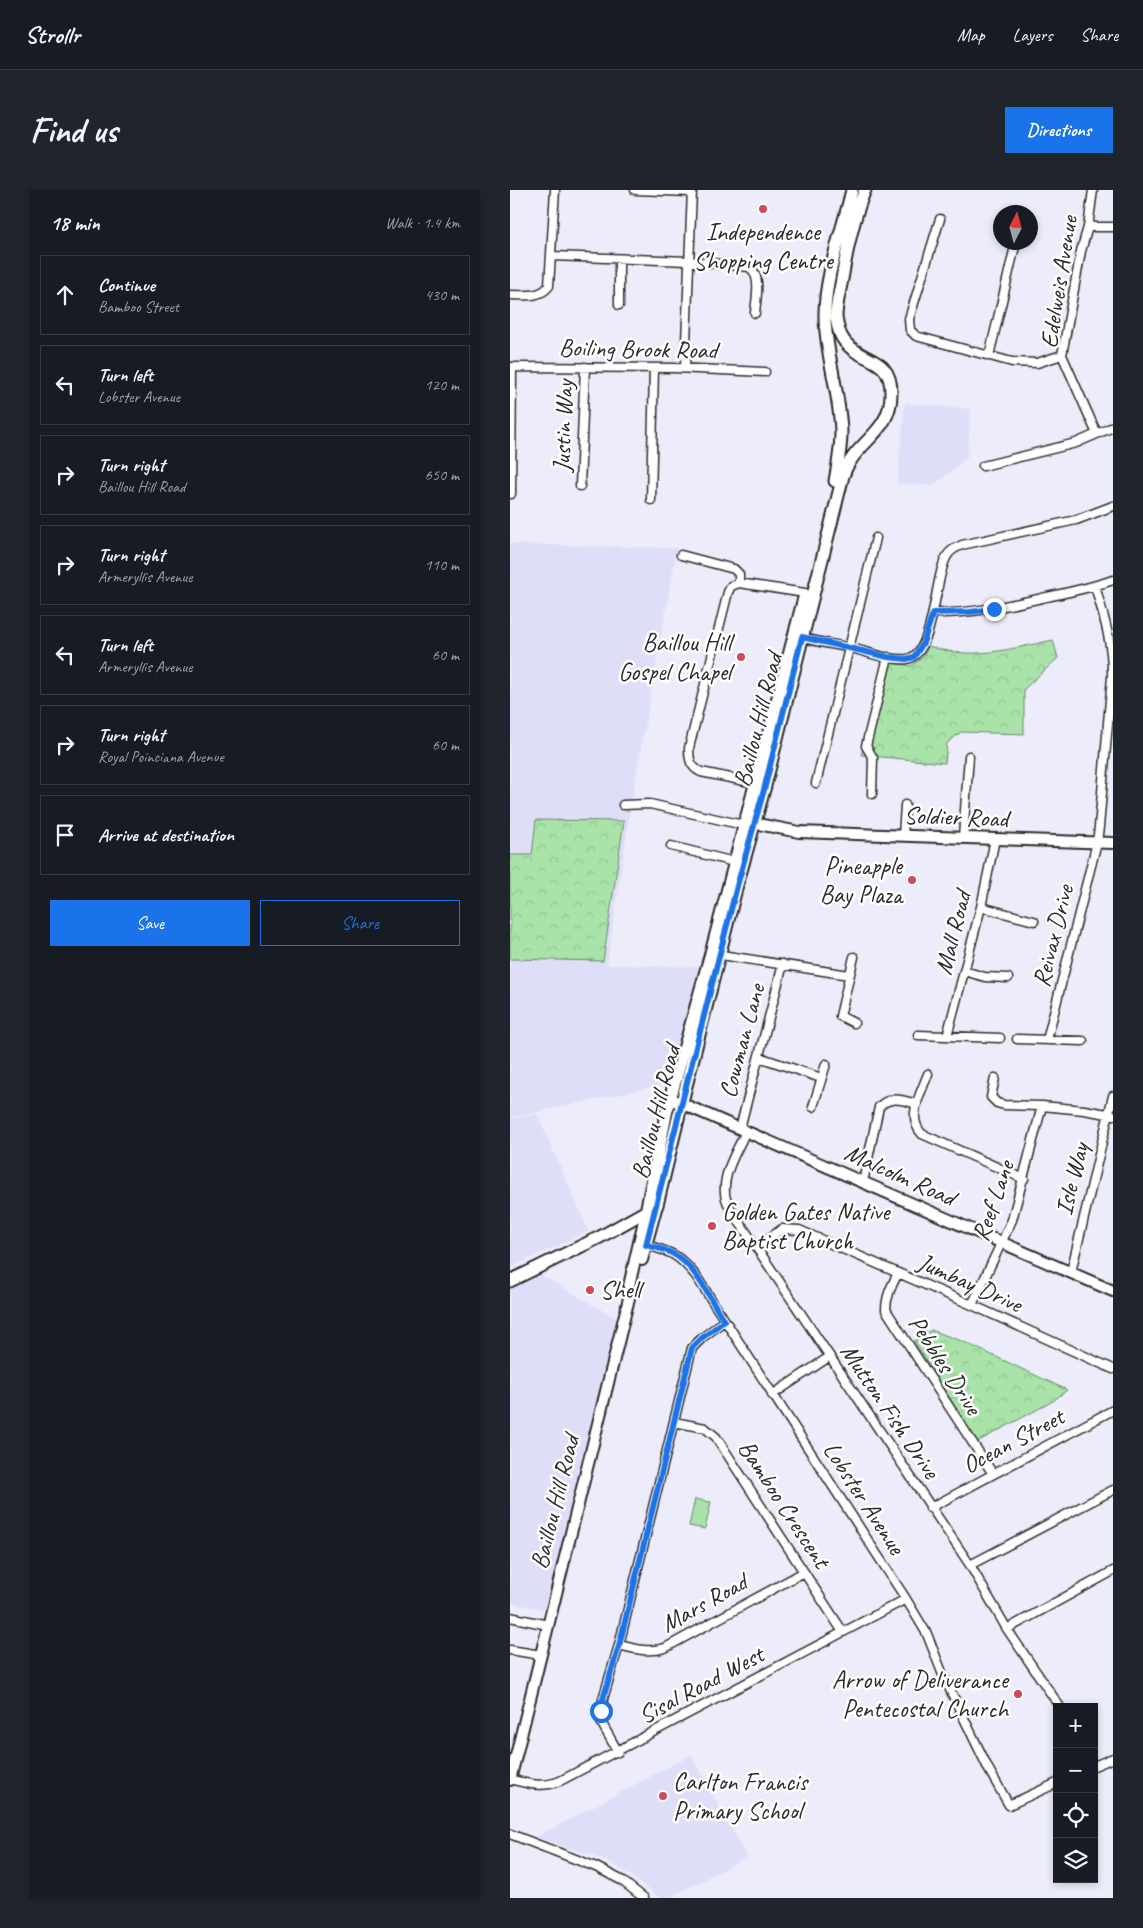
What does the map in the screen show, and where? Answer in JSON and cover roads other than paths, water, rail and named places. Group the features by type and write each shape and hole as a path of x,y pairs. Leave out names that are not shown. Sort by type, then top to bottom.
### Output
{"main road":[{"name":"Baillou Hill Road","path":"511,1776 630,1293 634,1287 657,1205 682,1102 734,862 747,826 755,783 834,484 841,446 838,405 826,324 826,304 852,190"},
{"path":"829,351 845,343 837,320 837,304 850,241 865,190"},
{"name":"Baillou Hill Road","path":"630,1293 629,1286 670,1099 715,954 747,826 802,637 843,476 847,465 858,450 873,436 884,421 890,406 891,387 889,375 882,366 845,343"},
{"path":"841,446 858,450"},
{"name":"Soldier Road","path":"747,826 799,832 1113,843"},
{"name":"Malcolm Road","path":"670,1099 682,1102 1113,1291"},
{"path":"629,1221 650,1189"},
{"path":"510,1281 600,1237 657,1205"}],"street":[{"path":"510,295 537,295 545,291 549,286 555,190"},
{"path":"635,190 691,191 685,368"},
{"name":"Edelweis Avenue","path":"1093,190 1088,227 1081,251 1062,355 1097,434"},
{"path":"940,219 909,319 910,330 916,336 1012,362 1037,363 1062,355"},
{"path":"1088,227 1113,228"},
{"path":"989,356 1014,250"},
{"path":"552,256 743,265 753,269 757,278 755,313"},
{"path":"619,259 619,305"},
{"path":"511,367 511,494"},
{"name":"Boiling Brook Road","path":"511,367 685,368 765,372"},
{"name":"Justin Way","path":"580,486 585,368"},
{"path":"651,500 654,368"},
{"path":"983,466 1076,443 1113,427"},
{"path":"802,637 888,657 906,659 914,657 923,643 933,613 944,562 947,555 955,548 1076,520 1113,506"},
{"path":"816,783 876,538"},
{"path":"681,555 734,569 739,574 739,583"},
{"path":"933,613 994,609 1095,586 1113,580"},
{"path":"755,783 701,772 696,770 690,763 689,757 689,748 728,592 731,586 739,583 805,593"},
{"name":"Reivax Drive","path":"1047,1040 1097,842 1112,658 1108,632 1095,586"},
{"path":"872,794 873,758 866,746 888,657"},
{"path":"963,837 969,756"},
{"path":"1104,767 1113,768"},
{"path":"623,805 650,804 747,826"},
{"path":"903,836 905,805"},
{"name":"Mall Road","path":"947,1036 981,907 995,839"},
{"path":"671,846 734,862"},
{"path":"981,907 1034,921"},
{"path":"715,954 849,975"},
{"path":"854,957 840,1016 854,1023"},
{"name":"Cowman Lane","path":"743,1129 783,964"},
{"path":"964,971 986,977 1008,978"},
{"path":"918,1035 1000,1038"},
{"path":"1017,1039 1083,1041"},
{"path":"759,1057 821,1078"},
{"path":"813,1107 826,1064"},
{"path":"928,1074 916,1104 915,1121 917,1128 922,1134 1024,1178"},
{"path":"995,1078 991,1097 997,1103 1004,1105 1042,1106 1111,1115"},
{"name":"Isle Way","path":"1071,1272 1111,1115 1113,1096"},
{"path":"863,1182 880,1107 884,1102 892,1100 916,1104"},
{"name":"Reef Lane","path":"972,1305 1012,1220 1042,1106"},
{"name":"Mutton Fish Drive","path":"743,1129 726,1182 725,1194 732,1211 970,1565 1008,1630 1057,1703"},
{"name":"Jumbay Drive","path":"757,1247 782,1229 791,1228 799,1230 1113,1369"},
{"name":"Lobster Avenue","path":"646,1245 669,1252 682,1260 696,1276 906,1599 927,1634 943,1675 989,1770 1009,1805 1053,1785"},
{"name":"Pebbles Drive","path":"898,1273 890,1288 886,1310 993,1474"},
{"path":"618,1752 603,1728 601,1711 603,1699 619,1646 692,1348 724,1321"},
{"path":"772,1395 829,1357"},
{"name":"Ocean Street","path":"930,1508 1113,1410"},
{"name":"Bamboo Crescent","path":"674,1422 705,1428 716,1437 843,1632"},
{"path":"970,1565 1113,1490"},
{"path":"1008,1630 1113,1571"},
{"name":"Mars Road","path":"619,1646 647,1651 665,1648 804,1572"},
{"name":"Sisal Road West","path":"511,1776 532,1785 552,1784 618,1752 906,1599"},
{"path":"510,1617 548,1625"},
{"path":"510,1650 541,1655"},
{"path":"1098,1762 1113,1758"},
{"path":"510,1834 596,1867 621,1880 644,1898"}],"place":[{"name":"Independence Shopping Centre","path":"763,209"},
{"name":"Baillou Hill Gospel Chapel","path":"741,657"},
{"name":"Pineapple Bay Plaza","path":"912,880"},
{"name":"Golden Gates Native Baptist Church","path":"712,1226"},
{"name":"Shell","path":"590,1290"},
{"name":"Arrow of Deliverance Pentecostal Church","path":"1018,1694"},
{"name":"Carlton Francis Primary School","path":"663,1796"}]}
